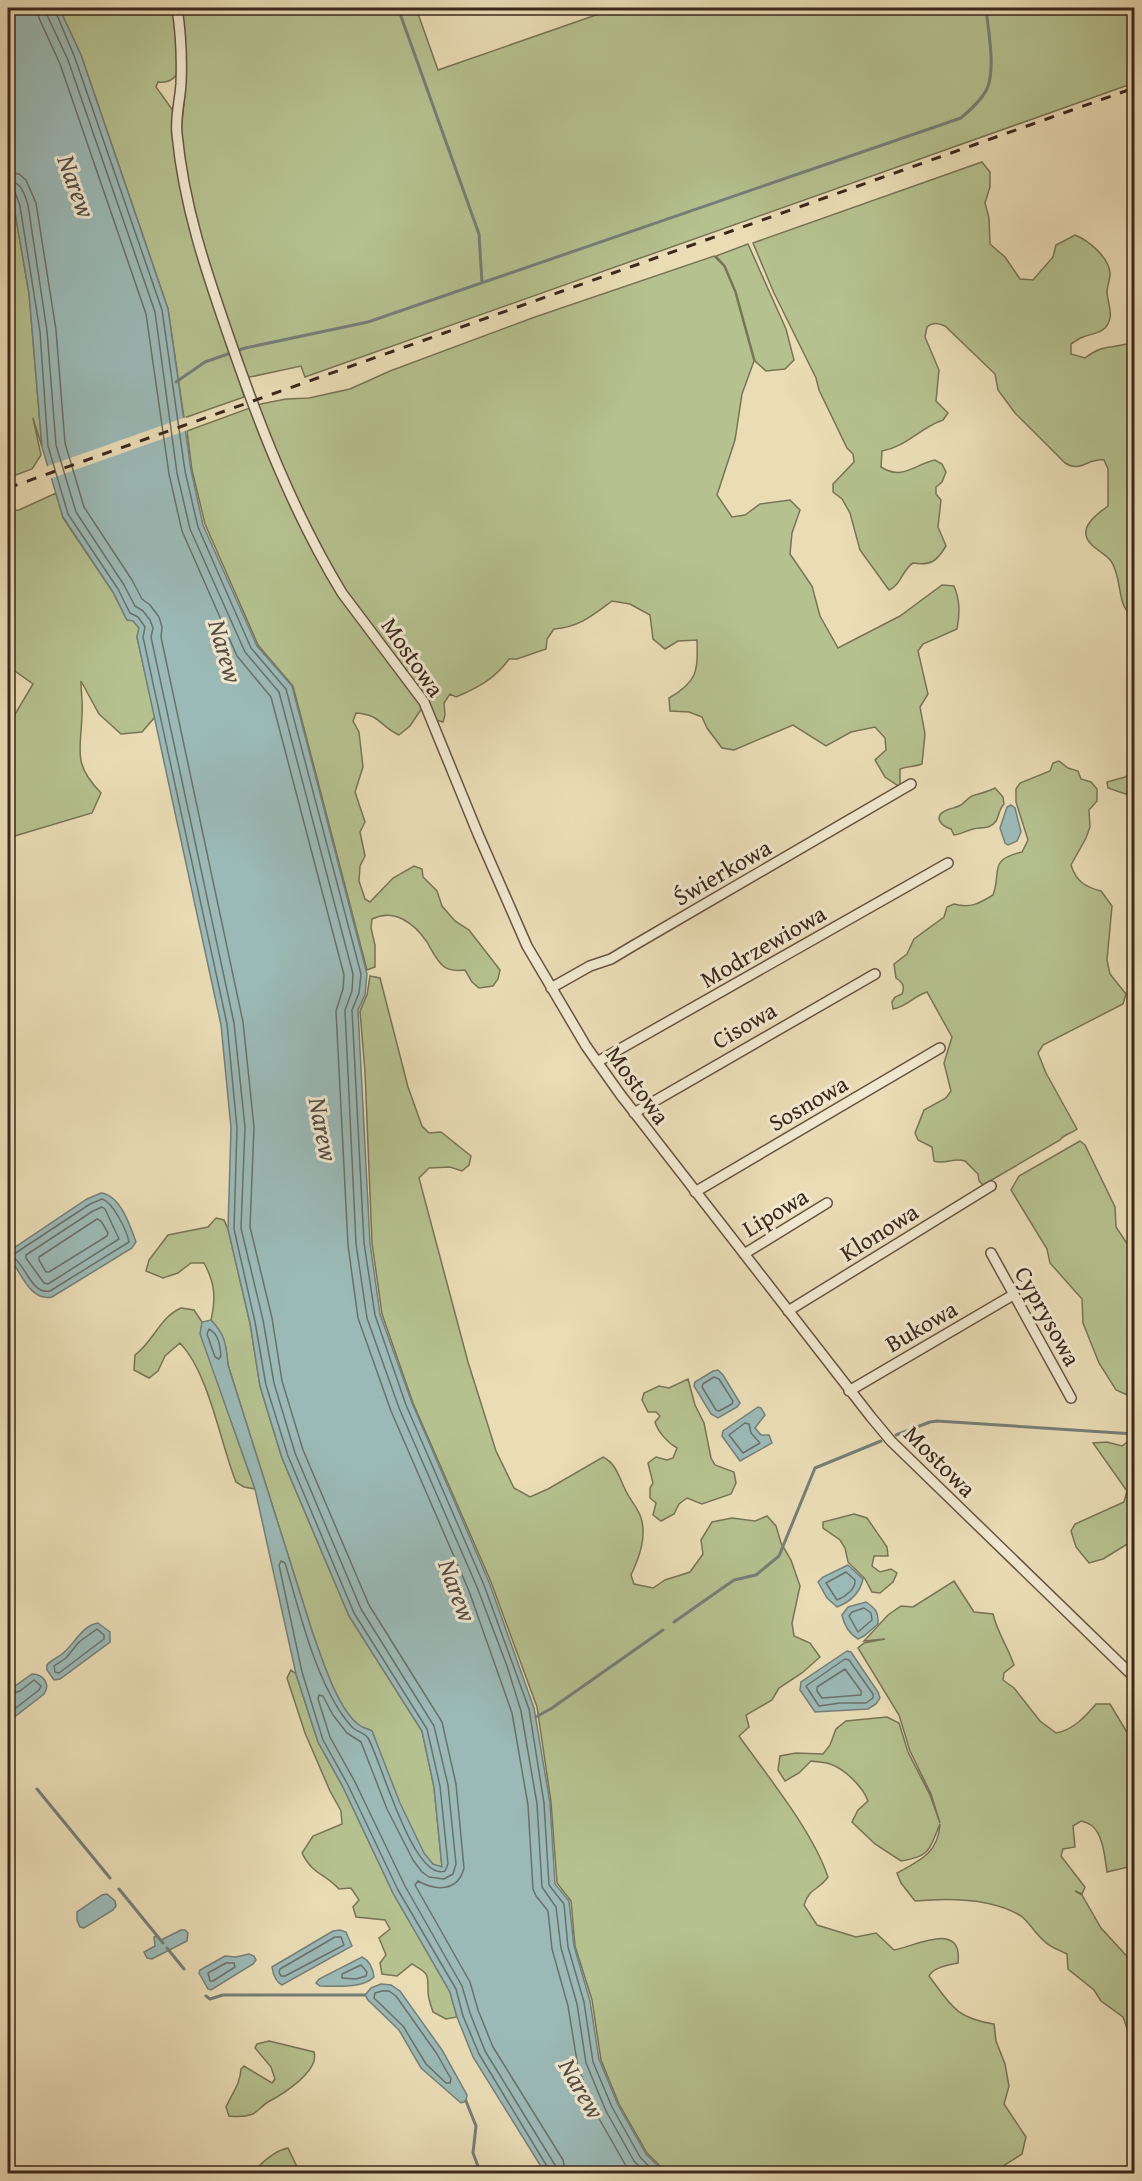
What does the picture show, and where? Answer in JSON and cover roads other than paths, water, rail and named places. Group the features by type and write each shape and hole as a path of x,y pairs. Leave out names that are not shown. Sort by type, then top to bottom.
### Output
{"street":[{"name":"Mostowa","path":"177,8 182,56 176,131 182,173 193,228 256,416 283,479 330,573 342,593 424,702 511,911 527,946 551,988 597,1062 634,1113 849,1391 891,1441 1134,1677"},
{"name":"Świerkowa","path":"551,988 590,966 611,959 911,784"},
{"name":"Modrzewiowa","path":"597,1062 948,863"},
{"name":"Cisowa","path":"634,1113 875,974"},
{"name":"Sosnowa","path":"695,1192 940,1048"},
{"name":"Klonowa","path":"788,1311 991,1186"},
{"name":"Lipowa","path":"744,1254 826,1203"},
{"name":"Cyprysowa","path":"991,1253 1071,1398"},
{"name":"Bukowa","path":"849,1391 1013,1295"}],"water":[{"name":"Narew","path":"8,8 59,8 81,55 168,309 191,470 203,525 257,646 292,686 367,974 365,995 358,1010 370,1243 380,1314 412,1403 489,1582 534,1708 550,1803 555,1884 569,1901 574,1946 590,2001 599,2059 618,2105 646,2154 665,2173 545,2173 473,2057 450,1992 393,1893 343,1787 318,1742 296,1674 255,1489 200,1334 202,1322 211,1320 220,1331 224,1341 228,1365 312,1631 337,1695 351,1717 361,1726 372,1731 400,1803 424,1853 433,1864 442,1867 434,1787 422,1731 349,1616 282,1458 260,1386 250,1323 228,1229 231,1128 221,1025 137,637 139,628 133,621 127,620 113,592 63,517 42,447 29,293 14,207 8,187"},
{"path":"1011,805 1015,808 1021,832 1017,841 1008,845 1005,843 1000,828 1007,807"},
{"path":"101,1193 114,1199 123,1212 136,1242 132,1248 52,1297 39,1296 34,1293 15,1266 8,1265 8,1252 87,1199"},
{"path":"718,1370 740,1403 718,1418 711,1414 694,1386 695,1382"},
{"path":"758,1407 765,1415 755,1428 761,1435 769,1435 772,1443 740,1461 722,1436 723,1431"},
{"path":"848,1565 863,1579 860,1589 854,1596 837,1607 827,1598 818,1582 823,1577"},
{"path":"866,1602 876,1611 878,1624 858,1639 848,1629 842,1615 848,1607"},
{"path":"98,1623 110,1632 110,1642 60,1679 54,1680 47,1670 47,1665 67,1650 87,1628"},
{"path":"847,1651 851,1652 880,1698 868,1709 815,1712 800,1690 801,1682"},
{"path":"32,1674 45,1680 47,1687 44,1694 8,1722 8,1691"},
{"path":"107,1894 115,1901 116,1906 113,1910 84,1928 80,1927 77,1912"},
{"path":"181,1930 188,1933 187,1941 152,1959 147,1958 144,1952 155,1946 154,1937 157,1936 161,1940"},
{"path":"333,1931 346,1932 352,1946 282,1985 278,1982 272,1967"},
{"path":"249,1954 256,1960 253,1964 211,1990 208,1989 199,1973 200,1970 225,1956 236,1957"},
{"path":"362,1957 373,1971 374,1977 369,1981 341,1986 320,1986 316,1983 319,1979"},
{"path":"381,1984 391,1985 400,1991 442,2050 467,2095 466,2101 461,2103 421,2068 399,2030 368,2000 365,1995 371,1988"}],"waterway":[{"path":"398,8 479,234 482,283"},
{"path":"176,382 205,362 245,348 368,322 961,118 982,97 990,80 991,49 986,8"},
{"path":"896,1435 937,1421 1134,1434"},
{"path":"674,1622 734,1580 756,1575 779,1556 815,1468 881,1441"},
{"path":"536,1717 663,1630"},
{"path":"37,1789 110,1878"},
{"path":"119,1889 163,1943"},
{"path":"167,1948 184,1969"},
{"path":"206,1996 210,1999 223,1995 365,1995"},
{"path":"466,2101 476,2126 473,2153 481,2174"}],"railway":[{"path":"8,488 1134,88"}]}
